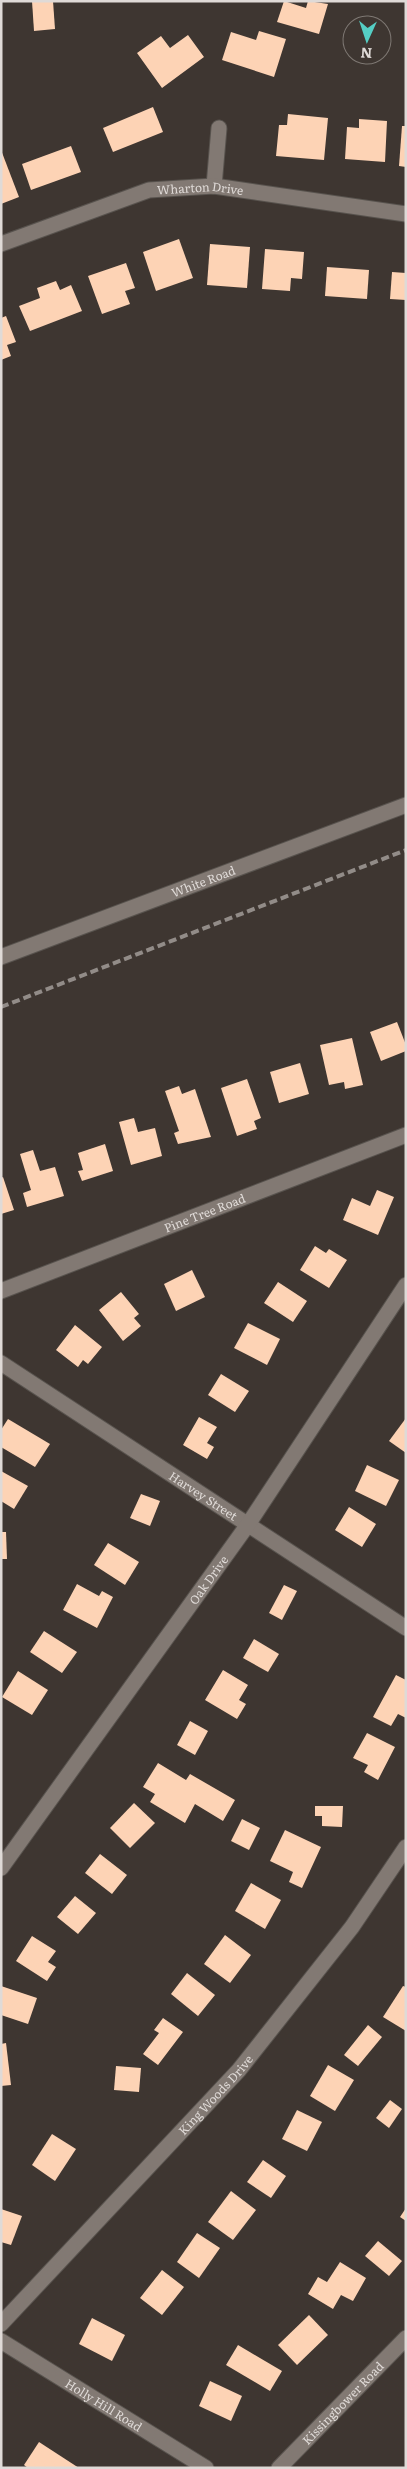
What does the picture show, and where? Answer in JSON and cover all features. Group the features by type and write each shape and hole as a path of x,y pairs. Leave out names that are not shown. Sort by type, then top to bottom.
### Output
{"street":[{"path":"214,186 219,128"},
{"name":"Wharton Drive","path":"1,244 148,190 214,186 406,214"},
{"name":"White Road","path":"1,957 406,805"},
{"name":"Pine Tree Road","path":"1,1291 406,1135"},
{"name":"Oak Drive","path":"1,1868 249,1523 406,1285"},
{"name":"Harvey Street","path":"1,1363 249,1523 406,1628"},
{"name":"King Woods Drive","path":"1,2324 239,2070 352,1927 406,1847"},
{"name":"Kissingbower Road","path":"279,2468 406,2338"},
{"name":"Holly Hill Road","path":"1,2341 206,2468"}],"building":[{"path":"32,1 53,1 55,29 34,31"},
{"path":"284,1 306,8 308,1 328,4 319,34 277,22"},
{"path":"259,31 286,39 274,77 222,60 231,32 256,40"},
{"path":"188,35 204,57 162,88 137,53 161,36 170,48"},
{"path":"153,107 163,132 113,152 103,128"},
{"path":"288,114 328,118 324,160 276,156 279,125 287,125"},
{"path":"359,119 387,121 385,162 345,159 347,127 359,128"},
{"path":"402,126 406,126 406,167 399,166"},
{"path":"71,146 81,172 31,190 22,164"},
{"path":"1,150 19,197 1,204"},
{"path":"179,239 193,278 156,291 143,252"},
{"path":"210,244 250,247 247,288 207,285"},
{"path":"265,249 304,252 302,279 291,278 290,291 262,289"},
{"path":"126,263 135,288 125,291 130,304 102,314 88,276"},
{"path":"327,267 369,270 367,299 325,296"},
{"path":"392,272 406,273 406,300 390,299"},
{"path":"56,281 60,290 71,285 82,311 30,331 19,306 40,298 37,288"},
{"path":"6,316 16,342 7,345 11,356 1,360 1,318"},
{"path":"397,1022 406,1045 406,1051 381,1061 370,1032"},
{"path":"352,1038 363,1085 345,1089 344,1082 329,1085 320,1045"},
{"path":"300,1063 309,1094 279,1103 270,1072"},
{"path":"247,1079 261,1118 254,1121 257,1129 237,1136 221,1088"},
{"path":"179,1086 182,1094 195,1089 211,1137 178,1144 174,1133 179,1131 165,1091"},
{"path":"134,1118 138,1132 155,1128 162,1156 131,1165 119,1122"},
{"path":"105,1144 113,1171 82,1181 78,1171 83,1170 78,1153"},
{"path":"33,1150 40,1171 55,1167 64,1196 27,1207 23,1193 31,1190 20,1154"},
{"path":"3,1177 14,1210 1,1214 1,1178"},
{"path":"377,1190 394,1197 378,1235 343,1220 352,1198 370,1206"},
{"path":"315,1246 326,1253 329,1249 347,1260 329,1288 300,1270"},
{"path":"192,1270 205,1297 176,1311 164,1284"},
{"path":"278,1282 307,1301 293,1322 264,1303"},
{"path":"121,1292 139,1314 134,1318 141,1326 123,1341 99,1310"},
{"path":"248,1323 280,1339 267,1365 234,1348"},
{"path":"75,1325 102,1347 88,1364 83,1360 78,1367 56,1350"},
{"path":"221,1374 249,1391 235,1412 208,1395"},
{"path":"199,1417 217,1427 207,1443 214,1447 207,1459 183,1445"},
{"path":"406,1418 406,1453 389,1441"},
{"path":"8,1419 50,1444 35,1467 1,1447 1,1430"},
{"path":"367,1465 399,1480 386,1506 355,1491"},
{"path":"1,1471 28,1486 14,1509 1,1501"},
{"path":"141,1494 160,1501 150,1526 130,1518"},
{"path":"349,1507 376,1524 362,1547 335,1530"},
{"path":"1,1532 6,1532 7,1559 1,1559"},
{"path":"108,1543 139,1562 125,1585 94,1565"},
{"path":"77,1584 99,1596 102,1591 113,1597 97,1628 63,1610"},
{"path":"284,1585 297,1591 282,1620 269,1613"},
{"path":"44,1631 77,1652 62,1673 30,1652"},
{"path":"254,1639 279,1654 268,1672 243,1658"},
{"path":"223,1670 248,1685 239,1700 246,1704 237,1719 205,1700"},
{"path":"18,1671 48,1690 32,1715 2,1697"},
{"path":"396,1675 406,1680 406,1718 398,1714 391,1726 373,1717"},
{"path":"190,1721 208,1731 195,1755 177,1745"},
{"path":"367,1733 395,1747 378,1780 364,1772 368,1765 353,1758"},
{"path":"158,1763 186,1780 190,1774 235,1800 223,1821 195,1804 185,1823 150,1802 155,1794 143,1787"},
{"path":"134,1803 155,1823 130,1848 110,1828"},
{"path":"315,1806 343,1806 342,1827 322,1826 322,1816 315,1816"},
{"path":"242,1819 260,1828 249,1850 231,1841"},
{"path":"285,1830 321,1847 302,1888 289,1882 293,1872 270,1861"},
{"path":"100,1854 127,1875 112,1894 85,1873"},
{"path":"251,1883 281,1900 265,1929 235,1911"},
{"path":"75,1896 96,1913 78,1934 57,1917"},
{"path":"225,1935 251,1955 230,1983 204,1964"},
{"path":"32,1936 56,1951 48,1962 56,1967 47,1981 16,1961"},
{"path":"187,1973 215,1995 198,2016 171,1994"},
{"path":"1,1986 37,1998 28,2024 1,2015"},
{"path":"403,1986 406,1987 406,2031 383,2017"},
{"path":"163,2018 183,2032 158,2065 143,2054 159,2033 154,2030"},
{"path":"368,2025 382,2037 358,2066 344,2055"},
{"path":"6,2043 11,2085 1,2086 1,2044"},
{"path":"328,2065 354,2080 335,2111 310,2096"},
{"path":"116,2066 141,2068 139,2092 114,2090"},
{"path":"390,2100 402,2109 389,2128 376,2118"},
{"path":"297,2110 322,2122 307,2151 282,2139"},
{"path":"52,2134 76,2149 55,2181 32,2165"},
{"path":"263,2160 286,2176 271,2198 247,2182"},
{"path":"231,2191 256,2210 233,2240 208,2222"},
{"path":"406,2208 406,2221 400,2217"},
{"path":"1,2209 22,2216 11,2245 1,2242"},
{"path":"197,2233 220,2248 199,2278 177,2262"},
{"path":"378,2241 402,2261 389,2276 365,2256"},
{"path":"340,2262 366,2278 353,2301 341,2295 333,2309 308,2294 318,2277 327,2282"},
{"path":"162,2270 184,2287 162,2315 140,2298"},
{"path":"309,2315 328,2335 297,2365 278,2345"},
{"path":"92,2318 125,2335 112,2361 79,2344"},
{"path":"238,2345 282,2371 270,2391 226,2365"},
{"path":"210,2381 242,2396 231,2421 199,2406"},
{"path":"39,2442 79,2468 28,2468 24,2465"}],"railway":[{"path":"1,1007 406,850"}]}
